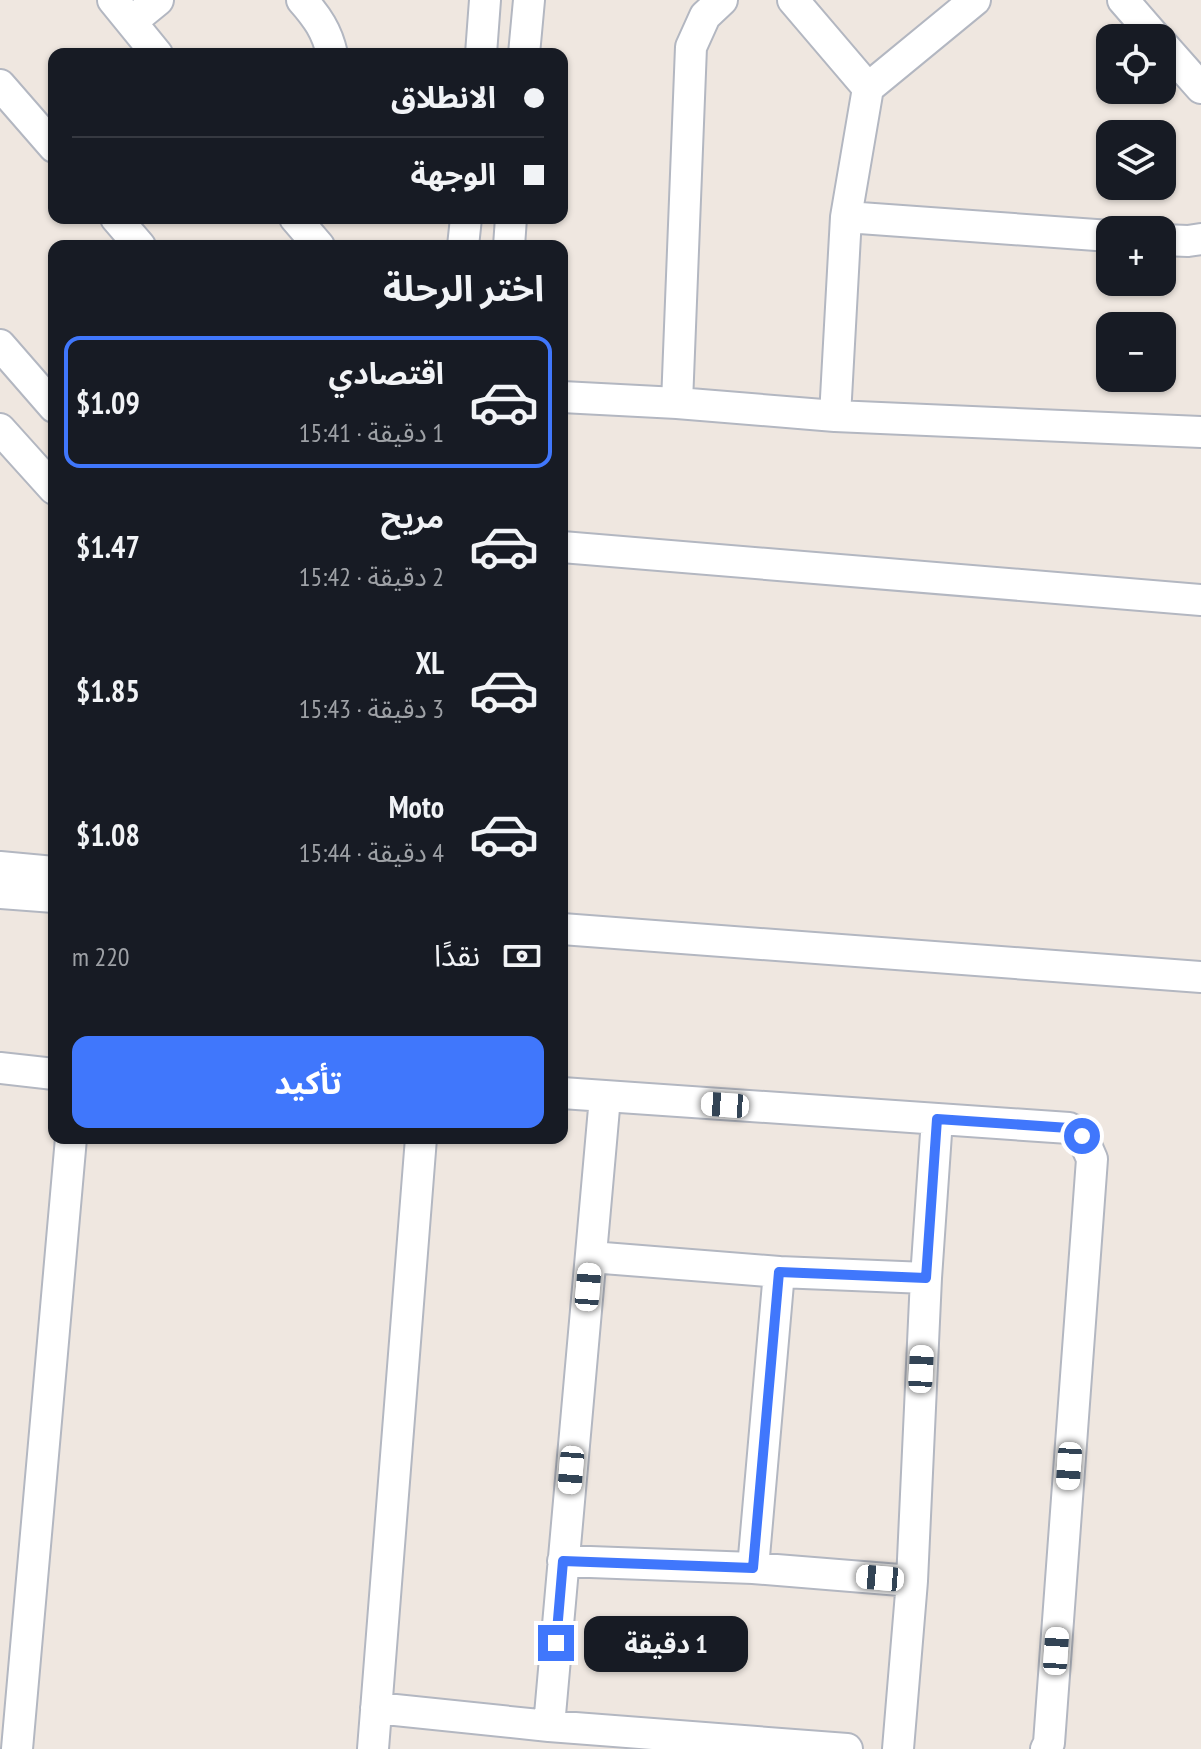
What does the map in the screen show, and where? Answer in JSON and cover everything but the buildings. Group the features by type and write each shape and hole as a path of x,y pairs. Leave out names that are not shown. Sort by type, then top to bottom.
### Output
{"street":[{"path":"152,48 122,11 158,0"},
{"path":"302,0 321,22 331,48"},
{"path":"481,48 485,0"},
{"path":"525,48 529,0"},
{"path":"677,403 691,47 705,16 722,0"},
{"path":"793,0 868,88"},
{"path":"835,416 846,217 868,88 975,0"},
{"path":"1123,0 1144,24"},
{"path":"1176,60 1201,88"},
{"path":"0,85 48,140"},
{"path":"846,217 1096,235"},
{"path":"121,224 135,240"},
{"path":"301,224 315,240"},
{"path":"1176,241 1201,239"},
{"path":"0,345 48,400"},
{"path":"568,397 835,416 1201,432"},
{"path":"0,429 48,482"},
{"path":"568,547 1201,600"},
{"path":"0,867 48,871"},
{"path":"0,893 48,897"},
{"path":"568,929 1201,977"},
{"path":"0,1068 48,1073"},
{"path":"568,1094 1069,1128 1082,1136 1092,1159 1049,1743 1046,1749"},
{"path":"549,1726 605,1097"},
{"path":"898,1749 912,1581 937,1119"},
{"path":"17,1749 70,1144"},
{"path":"373,1749 421,1144"},
{"path":"591,1257 779,1272 926,1278"},
{"path":"753,1568 779,1272"},
{"path":"563,1561 753,1568 912,1581"},
{"path":"376,1708 701,1744 847,1749"}],"route":[{"path":"556,1643 563,1561 753,1568 779,1272 926,1278 937,1119 1069,1128 1082,1136"}]}
